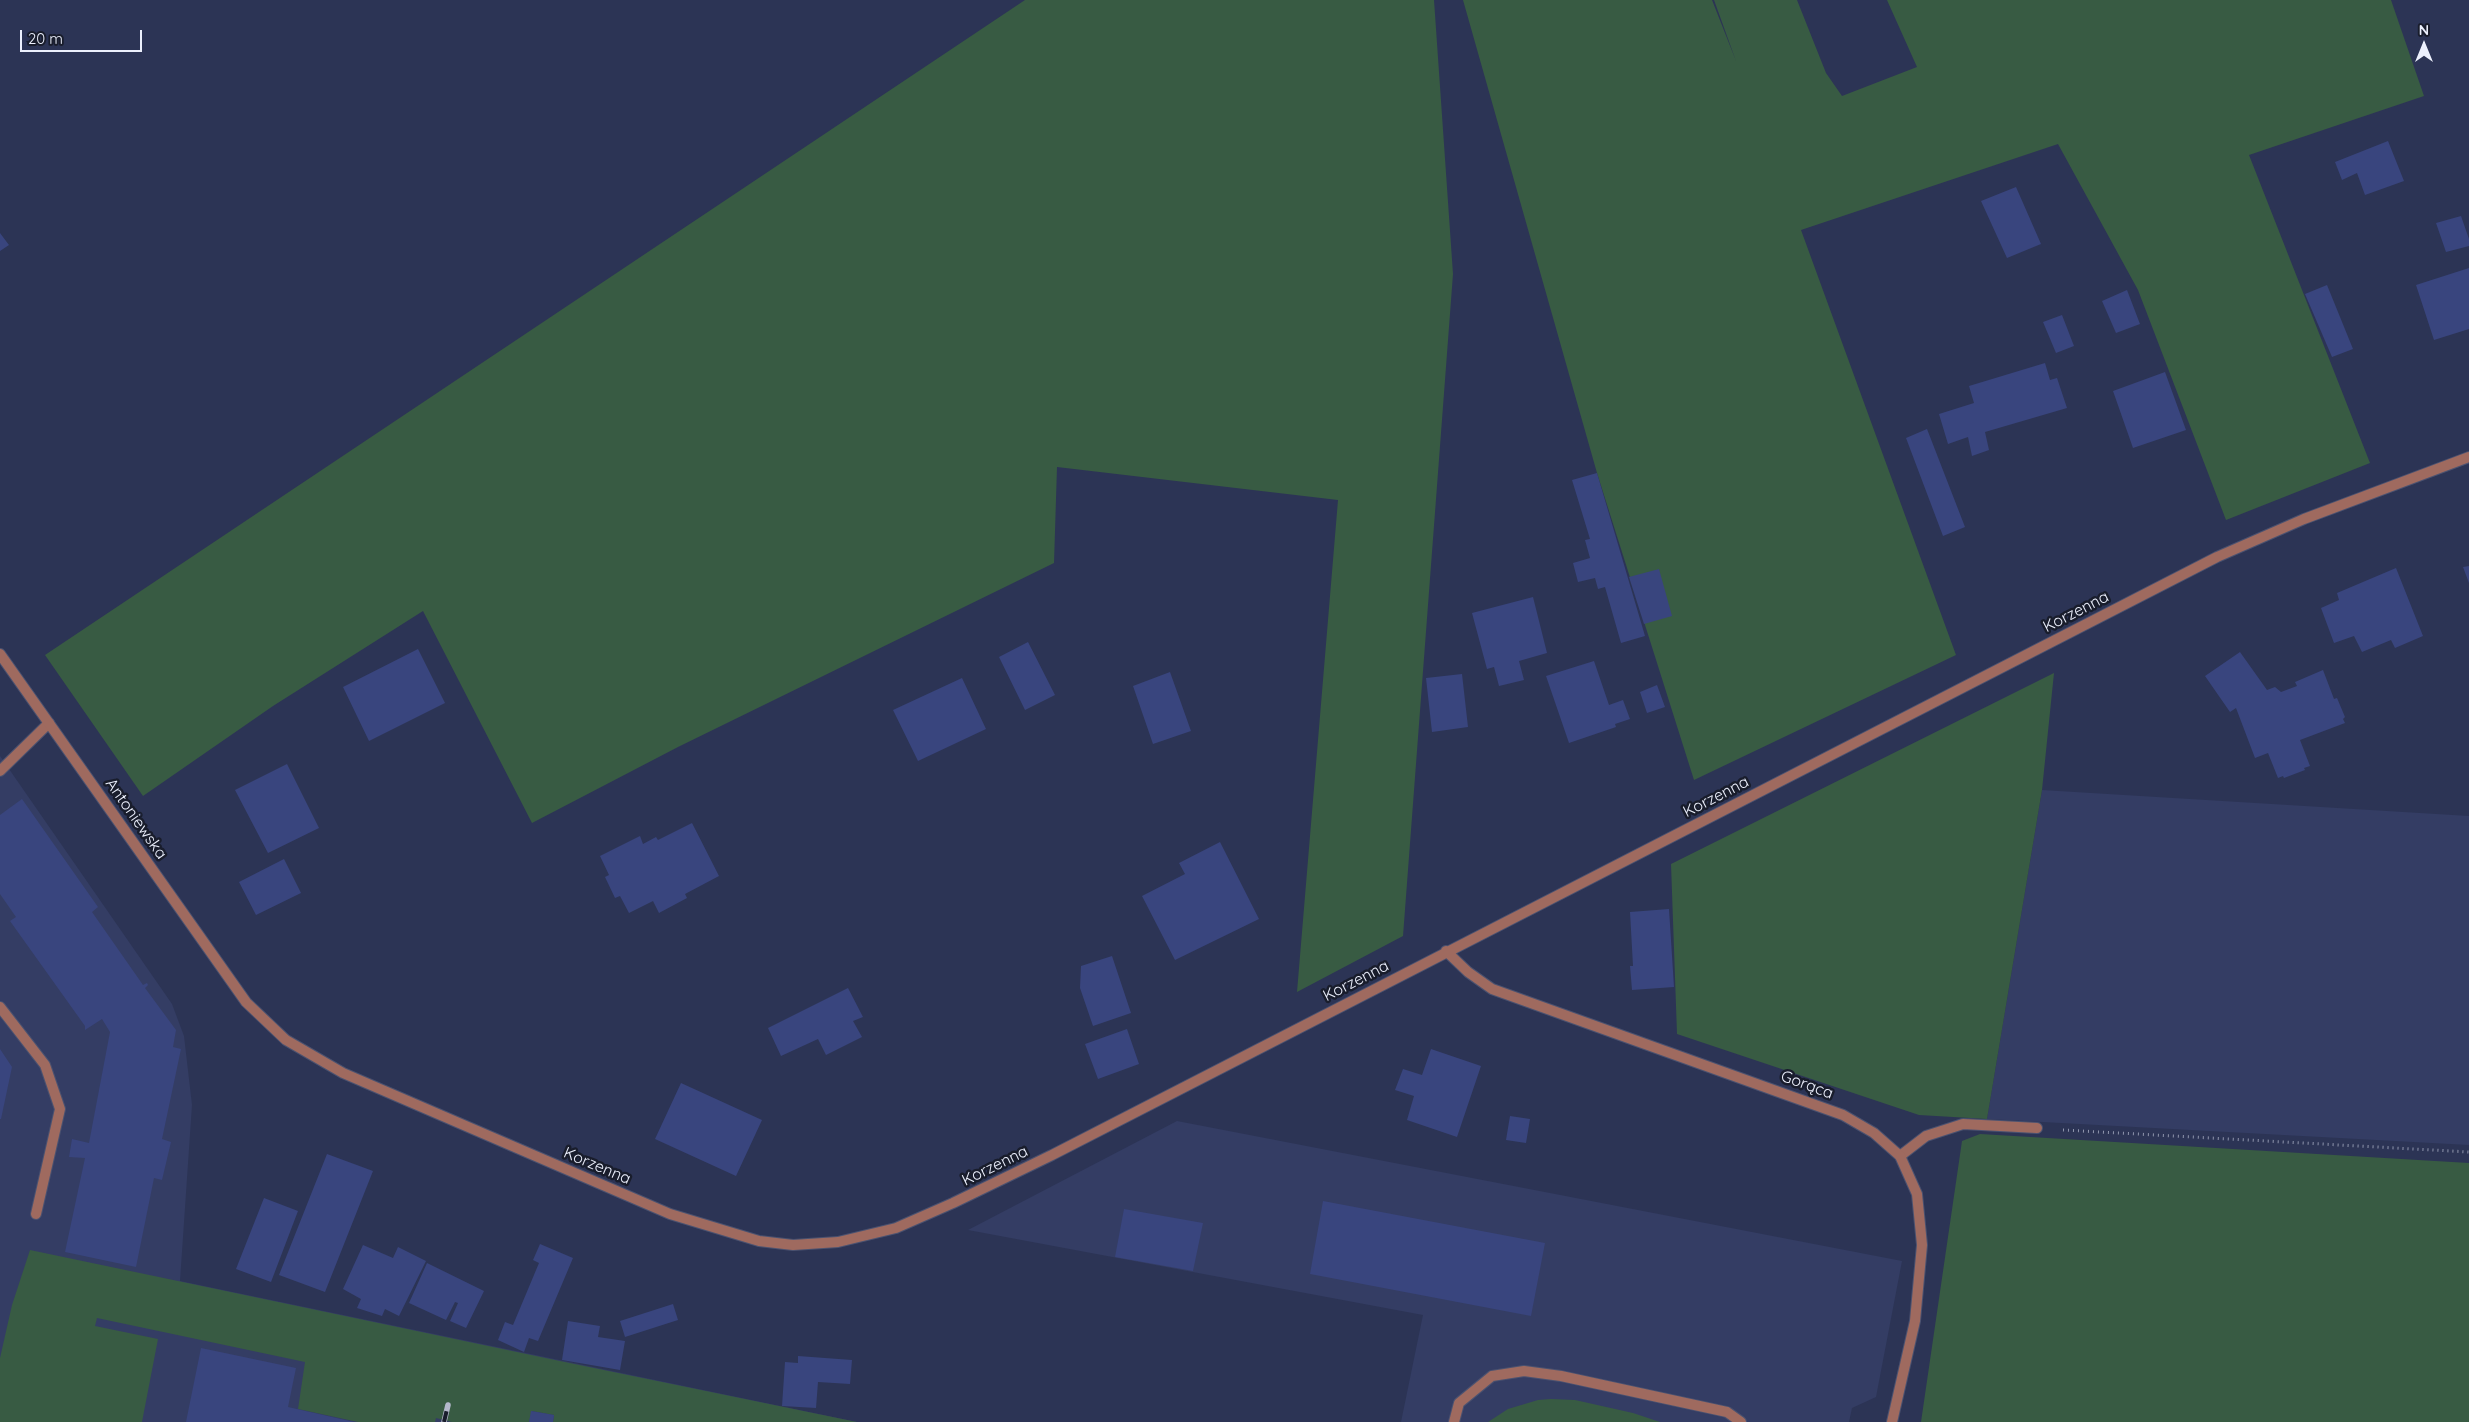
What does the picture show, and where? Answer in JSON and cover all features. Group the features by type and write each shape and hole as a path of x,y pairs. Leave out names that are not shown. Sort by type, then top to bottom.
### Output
{"street":[{"name":"Korzenna","path":"246,1002 286,1040 343,1072 670,1214 759,1241 794,1245 838,1242 896,1228 953,1203 2217,557 2304,519 2469,457"},
{"name":"Antoniewska","path":"0,654 246,1002"},
{"path":"0,771 49,723"},
{"name":"Gorąca","path":"1446,951 1468,972 1492,989 1843,1115 1874,1133 1900,1156 1917,1194 1922,1245 1915,1321 1892,1422"},
{"path":"0,1007 45,1065 60,1109 36,1214"},
{"path":"1900,1156 1926,1136 1964,1124 2037,1128"},
{"path":"1454,1422 1459,1403 1492,1376 1524,1371 1561,1376 1727,1412 1741,1422"}],"path":[{"path":"2037,1128 2469,1152"}],"shaded area":[{"path":"0,756 172,1004 184,1036 192,1105 180,1281 857,1422 0,1422"},
{"path":"2042,790 2469,816 2469,1145 1987,1119"},
{"path":"1177,1121 1902,1261 1876,1397 1852,1408 1849,1422 1401,1422 1423,1315 968,1230"}],"green space":[{"path":"1025,0 1434,0 1453,274 1403,936 1297,992 1338,500 1057,467 1054,563 678,747 532,823 423,611 273,706 143,796 45,655"},
{"path":"1463,0 1712,0 1736,61 1714,0 1797,0 1826,73 1842,96 1917,67 1887,0 2391,0 2424,96 2249,155 2370,463 2226,520 2138,290 2058,144 1801,230 1956,655 1694,780 1597,473"},
{"path":"2054,673 2042,790 1987,1119 1919,1115 1677,1034 1671,864"},
{"path":"1980,1134 2469,1163 2469,1422 1921,1422 1962,1141"},
{"path":"30,1250 857,1422 553,1422 554,1415 532,1411 529,1422 452,1422 436,1418 435,1422 358,1422 298,1409 305,1362 97,1318 95,1326 158,1339 142,1422 0,1422 0,1358 12,1305"},
{"path":"1538,1400 1575,1400 1633,1413 1660,1422 1488,1422 1508,1409"}],"building":[{"path":"2388,141 2404,181 2365,195 2357,173 2342,180 2335,162"},
{"path":"2016,187 2041,244 2007,258 1981,201"},
{"path":"2461,216 2469,239 2469,246 2446,252 2436,223"},
{"path":"0,233 9,245 0,251"},
{"path":"2469,268 2469,329 2434,340 2416,285"},
{"path":"2327,285 2353,349 2332,357 2305,294"},
{"path":"2127,290 2140,324 2116,333 2102,301"},
{"path":"2062,315 2074,346 2056,353 2043,322"},
{"path":"2045,363 2050,380 2057,378 2067,408 1985,432 1989,450 1972,456 1968,437 1948,444 1939,414 1974,403 1969,386"},
{"path":"2165,372 2186,430 2133,448 2113,391"},
{"path":"1927,429 1965,527 1943,536 1906,438"},
{"path":"1597,473 1645,636 1621,643 1605,587 1598,589 1595,578 1578,582 1573,563 1590,558 1585,540 1590,539 1572,480"},
{"path":"2469,566 2469,583 2463,567"},
{"path":"2396,568 2423,636 2395,648 2391,640 2362,652 2354,636 2334,643 2321,608 2339,600 2337,593"},
{"path":"1659,569 1672,616 1644,624 1629,577"},
{"path":"1533,597 1547,653 1519,661 1524,680 1499,686 1494,667 1487,669 1472,613"},
{"path":"1028,642 1055,695 1025,710 999,657"},
{"path":"418,649 445,703 369,741 343,687"},
{"path":"2240,652 2267,690 2275,687 2281,692 2297,686 2295,682 2323,670 2334,699 2337,698 2345,717 2343,719 2345,723 2300,740 2310,766 2304,768 2305,770 2284,778 2283,776 2278,778 2268,753 2255,758 2236,708 2230,712 2205,676"},
{"path":"1594,661 1609,705 1623,700 1630,719 1615,724 1616,727 1569,743 1546,676"},
{"path":"1170,672 1191,731 1153,744 1133,686"},
{"path":"1462,674 1468,727 1432,732 1426,678"},
{"path":"962,678 986,729 918,761 893,710"},
{"path":"1657,685 1665,707 1647,713 1640,692"},
{"path":"287,764 319,828 268,853 235,790"},
{"path":"22,799 98,907 92,912 143,985 147,983 148,985 145,988 176,1030 173,1047 181,1049 162,1139 171,1142 162,1180 154,1178 136,1267 65,1252 85,1158 69,1157 72,1139 89,1143 110,1032 102,1019 85,1030 85,1026 10,921 16,917 0,894 0,815"},
{"path":"692,823 719,876 685,894 687,898 659,913 653,901 629,913 620,896 615,898 605,877 609,875 600,856 640,836 643,844 656,837 658,840"},
{"path":"1220,842 1259,919 1175,960 1142,896 1185,874 1179,863"},
{"path":"284,859 301,893 256,915 239,882"},
{"path":"1669,909 1674,987 1632,990 1630,966 1633,966 1630,912"},
{"path":"1112,956 1131,1013 1093,1026 1080,988 1081,966"},
{"path":"848,988 863,1017 853,1021 862,1037 826,1055 818,1039 781,1056 768,1028"},
{"path":"1127,1029 1139,1064 1098,1079 1085,1044"},
{"path":"0,1049 12,1067 1,1119 0,1119"},
{"path":"1431,1049 1481,1066 1457,1137 1407,1120 1414,1096 1395,1090 1403,1069 1422,1075"},
{"path":"681,1083 762,1120 736,1176 655,1139"},
{"path":"1510,1116 1530,1119 1526,1143 1506,1140"},
{"path":"327,1154 373,1171 325,1292 279,1275"},
{"path":"264,1198 298,1211 271,1282 236,1269"},
{"path":"1323,1201 1545,1243 1531,1316 1310,1274"},
{"path":"1124,1209 1203,1223 1193,1271 1115,1257"},
{"path":"540,1244 573,1258 538,1341 529,1338 524,1352 498,1340 505,1322 513,1325 539,1263 533,1260"},
{"path":"363,1245 393,1258 398,1247 426,1261 399,1316 385,1309 382,1316 357,1308 361,1299 343,1289"},
{"path":"427,1263 484,1291 466,1328 450,1321 458,1303 455,1302 446,1320 409,1303"},
{"path":"673,1304 678,1320 625,1337 620,1321"},
{"path":"568,1321 600,1326 598,1337 625,1341 620,1370 562,1360"},
{"path":"201,1348 296,1368 288,1407 354,1422 186,1422"},
{"path":"798,1356 852,1360 850,1384 818,1382 816,1408 782,1406 785,1362 798,1363"},
{"path":"531,1411 554,1415 553,1422 529,1422"}],"railway":[{"path":"444,1422 448,1405"}]}
